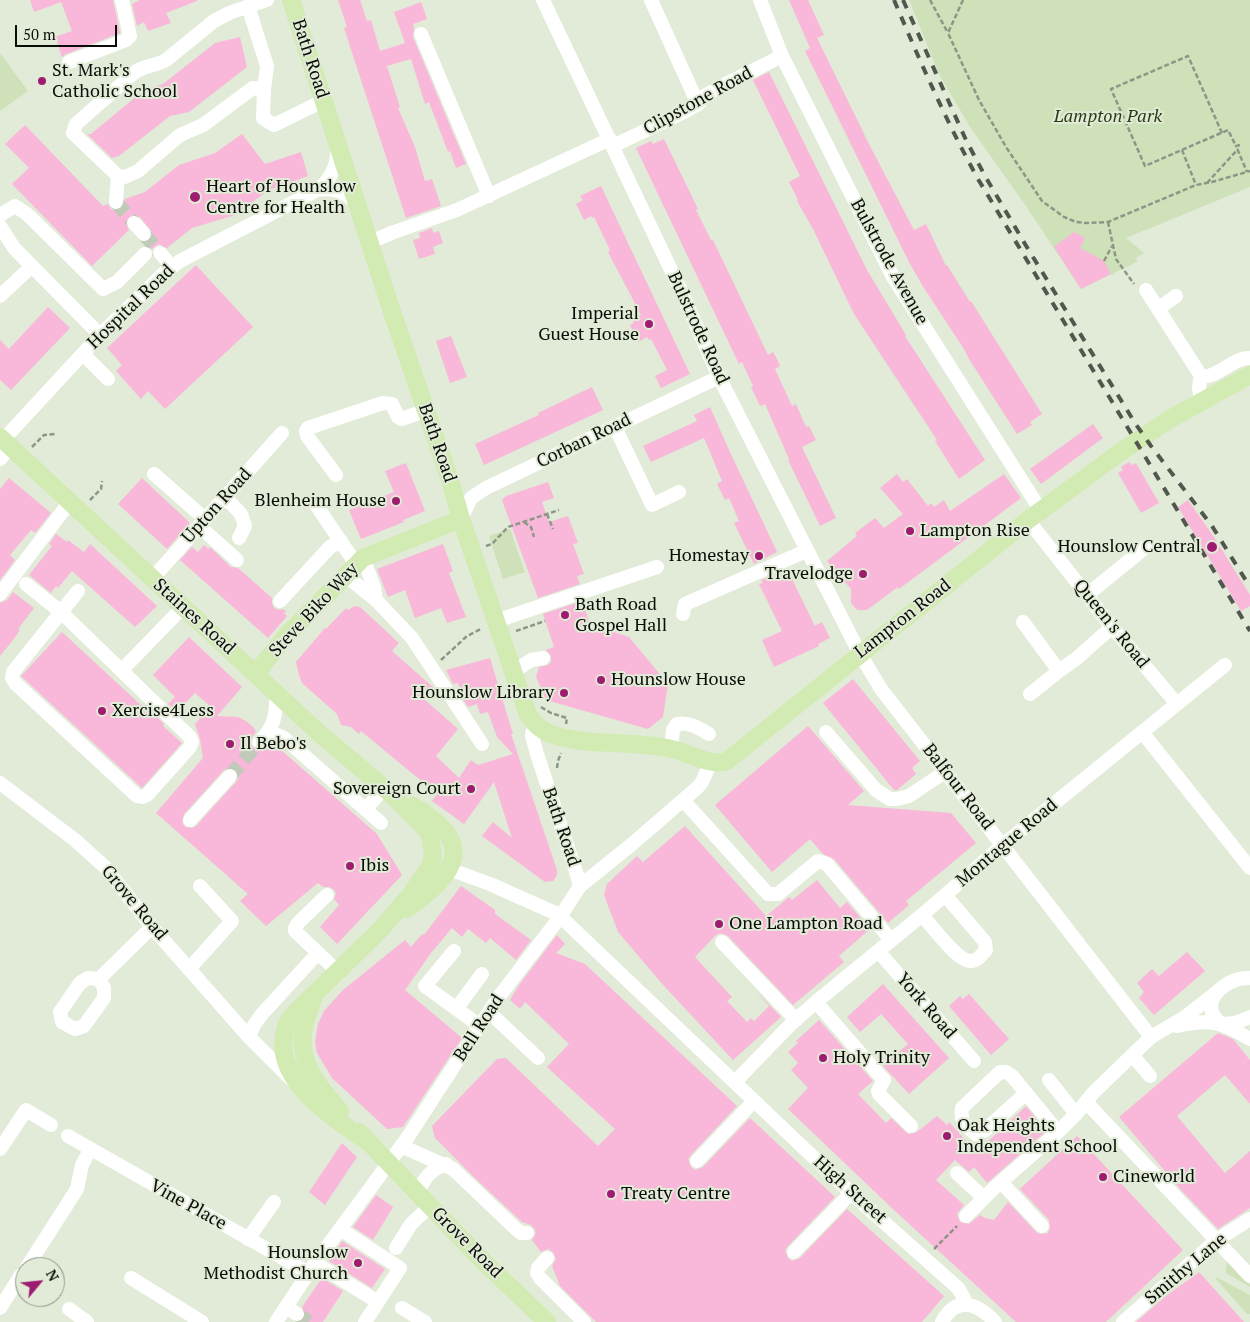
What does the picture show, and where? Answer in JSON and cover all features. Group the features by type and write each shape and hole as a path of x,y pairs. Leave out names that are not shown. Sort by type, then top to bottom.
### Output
{"main road":[{"name":"Bath Road","path":"291,0 392,312 473,550 492,628 511,668 528,715 534,724"},
{"name":"Lampton Road","path":"711,762 726,762 1035,516 1119,453 1170,419 1250,375"},
{"name":"Staines Road","path":"7,448 256,673 320,734 387,790 438,822 452,842 453,860 446,875 430,891 382,928 296,1012 287,1025 282,1046 287,1068 306,1093 337,1120 367,1142"},
{"name":"Steve Biko Way","path":"256,673 288,635 355,565 461,519"},
{"path":"534,724 551,734 564,738 671,748 711,762"},
{"name":"Staines Road","path":"314,994 303,1032 303,1052 310,1074 367,1142 388,1163"},
{"name":"Grove Road","path":"388,1163 483,1261 547,1322"}],"street":[{"path":"69,62 126,40 130,36 122,0"},
{"path":"264,89 253,88 203,125 180,135 138,171 125,177 118,176 73,133 76,124 142,67 166,60 214,21 229,13 267,0"},
{"name":"Bulstrode Road","path":"543,0 681,291 719,377 860,654"},
{"path":"651,0 698,104"},
{"name":"Bulstrode Avenue","path":"760,0 782,56 893,277 1035,516"},
{"path":"248,6 267,66 263,118 274,125 323,101"},
{"path":"422,34 489,196"},
{"name":"Clipstone Road","path":"370,242 394,232 452,214 489,196 686,111 698,104 706,95 782,56"},
{"name":"Hospital Road","path":"7,448 100,335 165,272 180,261 318,190 332,175 338,156 338,144"},
{"path":"116,202 118,176"},
{"path":"318,190 326,189 342,192 351,197 358,206"},
{"path":"0,215 15,206 27,214 103,289 117,282 145,254"},
{"path":"134,223 144,234"},
{"path":"0,226 14,248 100,335"},
{"path":"160,253 172,267"},
{"path":"0,296 32,266"},
{"path":"1146,290 1201,376 1199,388 1201,401"},
{"path":"1159,308 1176,296"},
{"path":"83,354 108,379"},
{"path":"1201,376 1210,376 1238,359 1250,358"},
{"name":"Corban Road","path":"461,519 471,498 486,488 719,377"},
{"path":"336,475 307,436 308,428 384,403 392,404 398,417 402,419 425,411"},
{"path":"615,427 652,505 679,492"},
{"name":"Upton Road","path":"152,578 282,433"},
{"path":"154,474 237,560"},
{"path":"225,497 243,518 245,526 239,538"},
{"path":"314,502 330,522 376,600 412,638 482,744"},
{"path":"0,594 74,507"},
{"name":"Queen's Road","path":"1035,516 1087,595 1177,704"},
{"path":"280,601 330,547 341,542"},
{"path":"1087,595 1147,546"},
{"path":"683,614 685,604 806,551"},
{"path":"355,565 374,587 376,600"},
{"path":"492,628 657,567"},
{"path":"26,584 61,612 190,737 192,742 190,747 147,795 142,797 137,796 15,683 12,678 13,672 61,612 78,591"},
{"path":"122,670 182,606"},
{"path":"1023,622 1059,670"},
{"path":"1030,694 1077,658 1112,627"},
{"name":"Balfour Road","path":"860,654 881,690 1151,1037"},
{"path":"511,668 531,660 543,658"},
{"name":"Montague Road","path":"793,1022 1003,845 1225,665"},
{"path":"277,694 274,721 264,737 284,738 381,823"},
{"name":"Bath Road","path":"534,724 532,736 536,754 578,875 580,886"},
{"path":"671,748 673,730 678,724 692,726 709,734"},
{"path":"826,732 876,790 890,799 909,796 945,772"},
{"path":"1142,732 1250,868"},
{"name":"Bell Road","path":"276,1322 292,1310 312,1268 401,1146 498,998 560,917 580,886 683,800 702,782 711,762"},
{"path":"190,820 230,776"},
{"name":"Grove Road","path":"0,783 75,840 105,867 152,927 189,969 251,1038 306,1093"},
{"path":"366,809 387,790"},
{"path":"683,800 768,894 778,894 812,865 818,861 823,862 891,940"},
{"name":"High Street","path":"457,872 490,884 560,917 851,1193 958,1288 964,1298"},
{"path":"189,969 232,921 200,886"},
{"path":"327,894 298,923 295,931 337,971"},
{"path":"922,915 961,958 970,961 979,958 986,950 985,942 945,895"},
{"path":"99,979 152,927"},
{"path":"722,942 793,1022 735,1082"},
{"path":"454,950 425,986 480,1026"},
{"name":"York Road","path":"878,951 974,1061"},
{"path":"282,1046 266,1045 251,1038 254,1025 318,953"},
{"path":"456,1009 482,974"},
{"path":"966,1216 1000,1182 1058,1132 1094,1092 1151,1037 1169,1028 1234,979 1250,978"},
{"path":"1216,992 1212,1009 1217,1020 1250,1039"},
{"path":"816,1002 884,1080 878,1091 911,1126"},
{"path":"489,1012 538,1058"},
{"path":"1169,1028 1203,1021 1222,1024 1235,1023 1250,1017"},
{"path":"1132,1055 1150,1076"},
{"path":"1026,1093 984,1131 976,1134 960,1118 962,1108 1000,1072 1006,1072 1012,1076 1026,1093 1058,1132"},
{"path":"1050,1080 1076,1114"},
{"path":"697,1161 754,1101"},
{"path":"1086,1102 1250,1276"},
{"path":"0,1149 26,1110 50,1125"},
{"name":"Vine Place","path":"68,1136 248,1239 312,1268 378,1302"},
{"path":"401,1146 446,1164 516,1229 521,1233 527,1233"},
{"path":"33,1257 78,1189 82,1165 90,1150"},
{"path":"396,1248 424,1200 422,1182 436,1168 446,1164"},
{"path":"957,1173 984,1198"},
{"path":"1000,1182 1035,1213 1042,1226"},
{"path":"794,1252 851,1193"},
{"path":"248,1239 274,1202"},
{"name":"Smithy Lane","path":"1123,1322 1217,1240 1250,1219"},
{"path":"340,1230 400,1268 365,1322"},
{"path":"547,1258 538,1268 537,1273 584,1322"},
{"path":"131,1278 202,1322"},
{"path":"0,1308 15,1285"},
{"path":"942,1322 956,1307 973,1305 995,1322"},
{"path":"402,1308 425,1322"},
{"path":"69,1309 88,1322"}],"path":[{"path":"930,0 948,32 979,100 1006,147 1042,201 1064,217 1076,222 1096,224 1108,222 1196,185 1249,171 1228,130 1222,133 1145,166 1111,89 1188,56 1222,133"},
{"path":"948,32 963,0"},
{"path":"1206,183 1238,147"},
{"path":"1182,150 1196,185"},
{"path":"1108,222 1116,258 1141,294 1146,290"},
{"path":"1104,261 1112,246"},
{"path":"7,448 44,435 55,434"},
{"path":"74,507 101,489 102,481"},
{"path":"473,550 492,544 508,527 559,510"},
{"path":"547,514 553,529"},
{"path":"524,522 531,527 534,537"},
{"path":"430,666 448,655 467,636 492,628 545,621"},
{"path":"551,713 567,718 566,726"},
{"path":"557,771 558,761 562,753"},
{"path":"926,1258 966,1216"}],"green space":[{"name":"Lampton Park","path":"909,0 1250,0 1250,187 1126,238 1144,253 1136,258 1137,262 1114,273 1114,276 1111,274 1081,289 1026,206 970,127 939,74"},
{"path":"0,53 28,91 0,111"},
{"path":"510,529 525,572 503,579 489,536"},
{"path":"1227,1261 1250,1285 1250,1287 1226,1273"},
{"path":"1216,1277 1250,1295 1250,1314 1247,1314"}],"building":[{"path":"30,0 113,0 120,33 62,57 55,37 72,31 61,2 34,12"},
{"path":"140,0 197,1 166,13 171,23 148,31 144,22 137,26 132,4"},
{"path":"338,0 360,0 367,21 371,20 380,51 405,43 394,12 421,2 427,19 413,24 413,37 466,164 456,168 429,102 425,104 411,59 387,66 400,107 398,108 415,147 425,181 432,179 441,206 406,218 344,28 347,27"},
{"path":"789,0 808,0 824,35 817,38 914,230 926,224 946,266 971,301 1042,414 1030,422 1032,425 1017,434 908,260 805,51 810,48"},
{"path":"240,37 247,67 189,112 170,116 119,156 112,158 87,134 91,134 144,90 163,84 215,43"},
{"path":"769,72 867,270 905,336 985,460 959,479 935,441 937,440 854,314 813,229 797,201 789,182 800,176 753,80"},
{"path":"25,125 103,206 108,204 115,211 123,207 125,199 145,192 179,165 215,153 242,134 265,164 301,152 308,176 269,190 235,215 192,228 167,248 159,244 152,249 145,245 142,242 150,240 152,232 140,217 132,215 126,221 129,230 92,266 12,184 29,168 5,144"},
{"path":"664,139 698,209 696,210 711,240 713,240 768,355 773,352 777,359 780,366 775,369 792,406 796,404 806,427 809,426 816,440 802,447 836,518 820,526 788,460 765,404 760,406 742,362 739,364 636,148 651,141 653,144"},
{"path":"601,186 690,374 661,388 655,376 667,370 651,339 649,340 647,337 638,342 630,325 641,315 608,252 610,250 594,217 592,218 591,216 584,220 576,204 583,200 580,196"},
{"path":"432,228 433,233 439,231 443,243 433,247 435,254 419,259 413,240 420,238 419,233"},
{"path":"1074,232 1085,238 1080,248 1104,261 1111,274 1081,289 1054,247"},
{"path":"196,265 253,327 165,409 148,391 141,399 116,371 122,365 107,348"},
{"path":"48,307 70,328 11,390 0,380 0,340 9,349"},
{"path":"451,336 467,377 450,383 436,341"},
{"path":"592,387 603,410 484,465 475,444 539,415 538,413"},
{"path":"710,407 777,552 754,564 734,523 739,521 729,498 725,500 717,484 722,481 704,438 651,462 643,446 697,421 694,415"},
{"path":"1093,424 1103,438 1041,484 1030,469"},
{"path":"1129,462 1132,465 1136,463 1159,503 1141,513 1118,473 1123,470 1121,467"},
{"name":"Blenheim House","path":"406,463 425,511 403,520 404,522 361,539 349,510 394,492 385,471"},
{"path":"897,474 903,482 907,479 928,506 931,503 934,507 944,500 950,511 1004,474 1021,498 899,589 898,587 867,610 859,610 851,603 851,589 827,561 857,536 855,533 875,518 884,528 903,514 880,488"},
{"path":"9,478 51,513 35,533 31,530 10,555 15,560 0,580 0,489"},
{"path":"142,478 190,523 167,549 118,504"},
{"path":"548,482 554,498 542,502 549,522 568,516 578,543 573,544 584,574 577,576 580,584 538,598 502,500 506,496"},
{"path":"1188,500 1214,537 1250,595 1250,606 1241,611 1178,507"},
{"path":"56,534 84,552 90,544 157,606 135,627 72,571 58,588 56,586 51,593 29,575 52,546 49,544"},
{"path":"443,544 453,571 449,573 466,617 447,623 441,608 415,618 405,590 388,597 377,569"},
{"path":"204,545 209,549 210,547 231,567 238,568 272,598 274,608 286,611 284,613 287,616 268,638 180,560 192,547 198,552"},
{"path":"788,571 815,626 822,622 830,638 818,644 819,646 774,667 762,640 782,631 759,584 763,583 761,580 771,576 772,578"},
{"path":"13,592 34,608 0,656 0,603 7,600"},
{"name":"Hounslow House","path":"582,601 593,633 604,629 629,637 668,684 663,717 648,729 546,700 536,677 539,667 548,665 551,662 551,656 546,650 554,647 543,614"},
{"path":"355,606 360,607 399,643 392,651 434,688 424,699 458,729 436,756 459,778 471,760 478,765 513,754 497,737 488,712 480,714 477,704 468,707 463,699 458,683 453,684 446,670 490,658 513,734 511,734 557,870 557,875 553,881 545,882 482,836 493,822 512,838 494,782 464,824 432,801 437,794 361,731 359,734 351,727 341,725 337,714 302,683 296,662 325,628 346,608 348,610"},
{"name":"Xercise4Less","path":"62,632 155,718 156,716 164,724 163,726 182,743 142,788 21,676"},
{"path":"189,637 242,687 217,716 238,717 246,721 256,732 251,739 251,744 256,750 265,748 265,750 272,742 377,834 402,875 337,944 320,927 339,905 334,899 336,893 333,889 323,887 318,883 266,926 240,901 248,894 156,813 203,758 195,724 211,707 195,693 177,712 168,704 175,697 153,675","holes":["231,767 238,773 239,777 236,782 196,826 192,828 185,827 182,822 184,814 224,770"]},
{"path":"853,679 920,761 912,768 916,774 897,790 894,790 823,703"},
{"path":"808,726 864,791 848,805 951,813 976,843 906,901 909,905 888,923 834,859 823,854 810,839 772,872 715,805"},
{"name":"One Lampton Road","path":"685,826 766,916 789,897 792,900 817,880 840,908 847,902 870,929 839,956 844,962 793,1005 728,936 720,933 716,935 695,957 732,997 727,1001 747,1022 751,1018 754,1021 769,1006 755,990 781,1017 733,1060 664,986 618,932 604,895 607,884 637,856 643,862"},
{"path":"461,886 495,910 495,914 531,940 516,960 490,938 486,943 468,929 462,937 452,928 431,953 405,990 462,1038 403,1127 387,1129 332,1078 317,1053 315,1042 318,1024 324,1011 343,990 405,940 411,947 422,934 424,935"},
{"path":"557,935 565,944 556,953 585,964 737,1106 691,1155 688,1159 691,1167 695,1170 703,1167 750,1118 835,1197 788,1246 785,1250 788,1258 792,1261 800,1258 847,1209 944,1296 922,1322 596,1322 560,1286 552,1266 556,1259 553,1252 548,1249 541,1252 532,1240 536,1233 534,1228 522,1222 435,1138 432,1126 497,1059 506,1058 598,1146 615,1129 547,1067 569,1044 525,1002 520,1009 510,1000"},
{"path":"1187,952 1205,971 1154,1015 1139,998 1144,992 1137,983 1152,969 1159,976"},
{"path":"883,984 949,1058 909,1094 883,1066 908,1044 881,1014 860,1032 847,1017"},
{"path":"969,994 1009,1039 991,1055 949,1006 960,996 963,999"},
{"path":"819,1020 873,1081 858,1094 886,1123 891,1118 908,1134 917,1132 937,1116 947,1125 949,1122 978,1151 1026,1106 1046,1131 987,1183 974,1167 969,1172 955,1160 936,1180 964,1205 957,1214 960,1222 969,1224 980,1215 994,1220 1008,1202 1036,1232 1040,1234 1048,1233 1050,1228 1049,1220 1020,1189 1077,1136 1183,1250 1106,1322 1016,1322 788,1109 808,1088 791,1070 798,1063 788,1052 798,1043 796,1041"},
{"path":"1218,1033 1233,1039 1250,1060 1250,1104 1225,1075 1177,1116 1225,1173 1250,1151 1250,1208 1218,1229 1181,1190 1119,1117"},
{"path":"342,1143 357,1157 325,1205 309,1192"},
{"path":"376,1195 393,1207 373,1240 353,1227"},
{"name":"Hounslow Methodist Church","path":"342,1241 385,1269 372,1288 329,1261"},
{"path":"1199,1272 1244,1322 1136,1322 1166,1296"},
{"path":"322,1278 343,1291 323,1322 300,1322 306,1315 302,1307"}],"tunnel":[{"path":"116,202 134,223"},
{"path":"144,234 160,253"},
{"path":"230,776 259,742"},
{"path":"297,1314 309,1322"}],"railway":[{"path":"894,0 944,113 978,179 1250,631"},
{"path":"903,0 966,140 1025,244 1135,423 1212,526 1250,587"}],"place":[{"name":"St. Mark's Catholic School","path":"42,81"},
{"name":"Heart of Hounslow Centre for Health","path":"195,197"},
{"name":"Imperial Guest House","path":"649,324"},
{"name":"Blenheim House","path":"396,501"},
{"name":"Lampton Rise","path":"910,531"},
{"name":"Hounslow Central","path":"1212,547"},
{"name":"Homestay","path":"759,556"},
{"name":"Travelodge","path":"863,574"},
{"name":"Bath Road Gospel Hall","path":"565,615"},
{"name":"Hounslow House","path":"601,680"},
{"name":"Hounslow Library","path":"564,693"},
{"name":"Xercise4Less","path":"102,711"},
{"name":"Il Bebo's","path":"230,744"},
{"name":"Sovereign Court","path":"471,789"},
{"name":"Ibis","path":"350,866"},
{"name":"One Lampton Road","path":"719,924"},
{"name":"Holy Trinity","path":"823,1058"},
{"name":"Oak Heights Independent School","path":"947,1136"},
{"name":"Cineworld","path":"1103,1177"},
{"name":"Treaty Centre","path":"611,1194"},
{"name":"Hounslow Methodist Church","path":"358,1263"}]}
